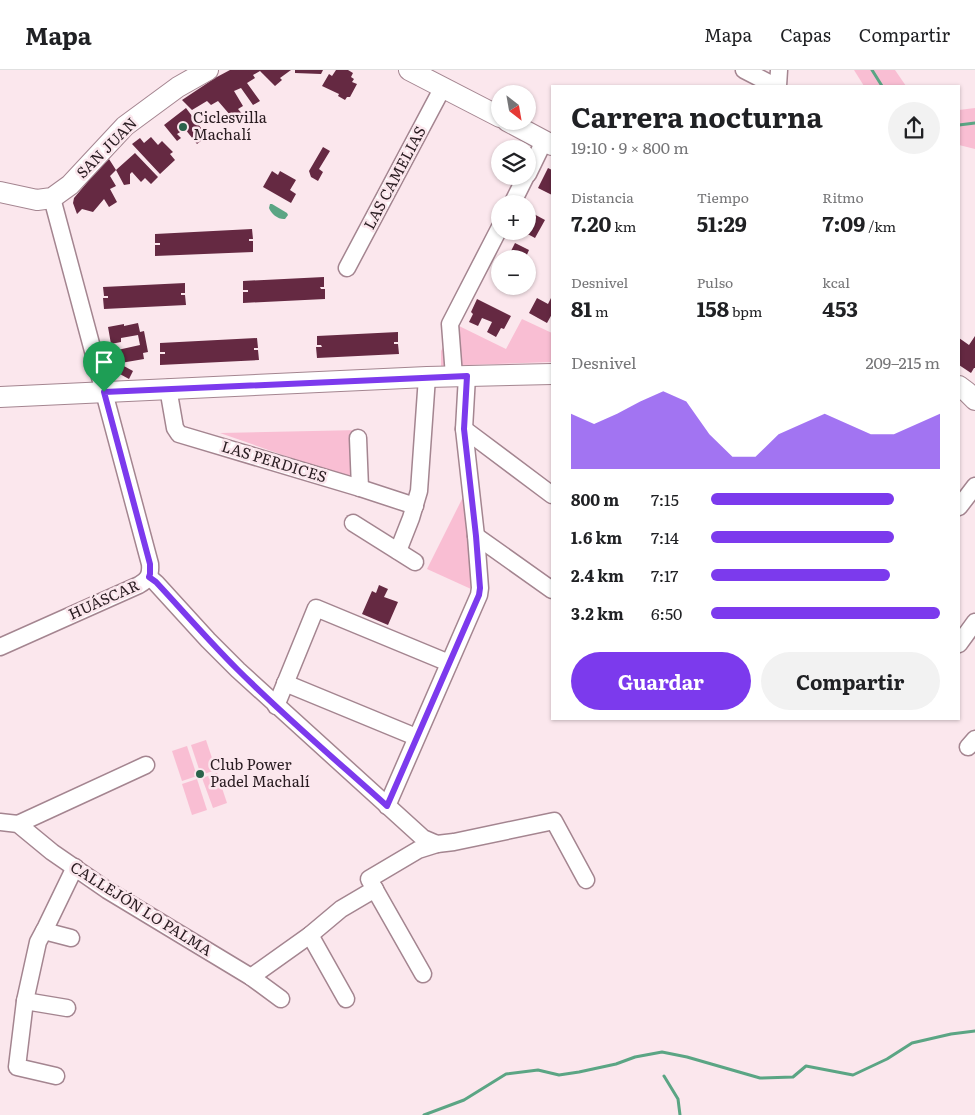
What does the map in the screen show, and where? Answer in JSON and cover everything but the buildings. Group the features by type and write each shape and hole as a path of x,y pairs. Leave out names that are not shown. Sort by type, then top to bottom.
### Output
{"main road":[{"name":"SAN JUAN","path":"52,198 70,185 125,126 178,87 208,70"},
{"path":"409,70 491,113"},
{"path":"524,130 548,143"},
{"path":"0,192 37,200 52,198"},
{"path":"0,397 427,377 551,374"},
{"path":"960,387 975,400"},
{"path":"960,400 975,407"}],"street":[{"path":"744,70 775,85"},
{"path":"777,85 779,70"},
{"name":"LAS CAMELIAS","path":"347,268 443,87"},
{"path":"536,161 548,143"},
{"name":"HUÁSCAR","path":"0,647 139,585 147,580 150,574 150,564 52,198"},
{"path":"387,806 479,595 480,581 464,429 461,376 450,324 493,240"},
{"path":"398,551 415,506 419,485 427,377"},
{"name":"LAS PERDICES","path":"168,388 175,428 178,434 415,506"},
{"path":"464,429 551,494"},
{"path":"358,438 360,488"},
{"path":"960,506 975,486"},
{"path":"353,523 415,562"},
{"path":"476,536 551,589"},
{"path":"149,577 156,582 211,644 276,706 423,838 437,844"},
{"path":"276,706 316,608 450,663"},
{"path":"960,643 975,622"},
{"path":"285,683 416,737"},
{"path":"5,821 146,765"},
{"path":"423,974 369,879 418,850 437,844 554,820 586,880"},
{"name":"CALLEJÓN LO PALMA","path":"5,821 136,908 251,977 280,999"},
{"path":"56,1076 17,1067 25,1001 38,942 75,867"},
{"path":"251,977 310,935 341,909 375,889"},
{"path":"44,931 70,938"},
{"path":"310,935 346,999"},
{"path":"25,1001 68,1008"}],"shaded area":[{"path":"854,70 895,70 905,85 863,85"},
{"path":"975,108 975,149 960,145 960,110"},
{"path":"270,204 287,213 288,215 285,219 280,219 273,214 269,208"},
{"path":"522,319 551,333 551,362 441,366 441,351 455,324 506,349"},
{"path":"360,430 360,482 220,433"},
{"path":"463,497 474,583 471,589 427,569"},
{"path":"206,740 216,770 201,775 191,745"},
{"path":"187,746 197,776 182,781 172,751"},
{"path":"217,773 227,803 213,808 202,778"},
{"path":"197,779 207,810 192,815 182,784"}],"waterway":[{"path":"872,70 881,85"},
{"path":"960,125 975,123"},
{"path":"424,1115 464,1100 506,1074 538,1070 559,1075 616,1064 635,1057 662,1052 687,1057 760,1078 793,1077 806,1066 853,1075 887,1059 912,1043 951,1034 975,1031"},
{"path":"664,1076 678,1099 680,1115"}],"place":[{"name":"Ciclesvilla Machalí","path":"183,127"},
{"name":"Club Power Padel Machalí","path":"200,774"}],"route":[{"path":"467,376 464,429 476,536 480,581 479,595 387,806 265,696 208,640 156,582 149,577 150,564 104,392 467,376"}]}
